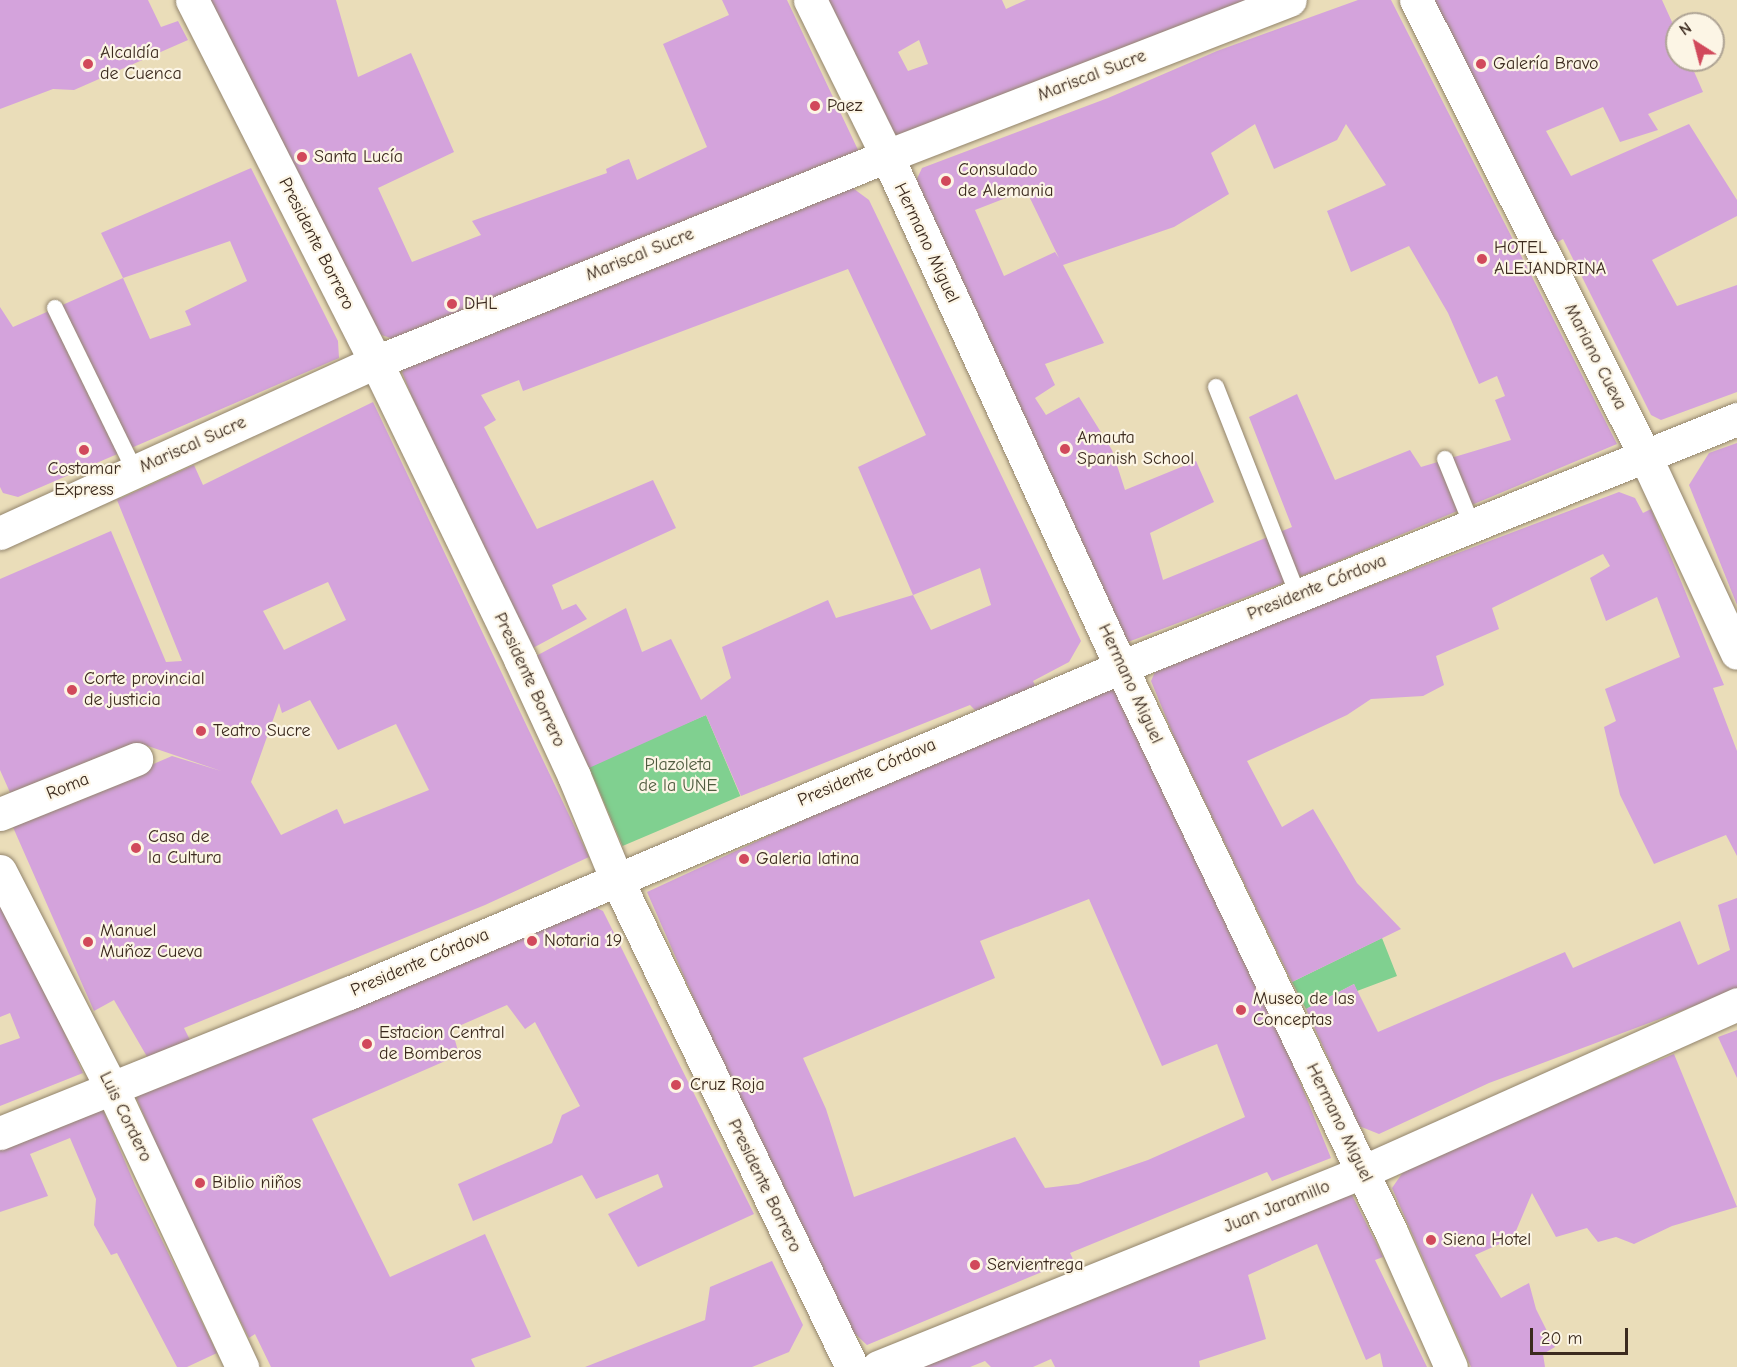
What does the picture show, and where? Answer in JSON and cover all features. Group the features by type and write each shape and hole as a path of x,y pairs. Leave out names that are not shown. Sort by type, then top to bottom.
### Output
{"street":[{"name":"Presidente Borrero","path":"192,0 376,362 574,776 616,878 852,1367"},
{"name":"Hermano Miguel","path":"810,0 887,156 1121,667 1362,1172 1451,1367"},
{"name":"Mariscal Sucre","path":"0,533 376,362 887,156 1290,0"},
{"name":"Mariano Cueva","path":"1416,0 1645,456 1737,653"},
{"name":"Presidente Córdova","path":"0,1133 112,1089 1121,667 1737,419"},
{"name":"Roma","path":"0,814 136,759"},
{"name":"Luis Cordero","path":"0,871 112,1089 242,1367"},
{"name":"Juan Jaramillo","path":"878,1367 1362,1172 1737,1004"}],"lane":[{"path":"55,308 135,471"},
{"path":"1216,387 1298,595"},
{"path":"1445,459 1473,525"}],"green space":[{"name":"Plazoleta de la UNE","path":"706,715 740,796 623,846 588,765"},
{"path":"1382,938 1397,976 1357,991 1354,984 1306,1009 1292,982"}],"building":[{"name":"Alcaldía de Cuenca","path":"0,0 148,0 161,27 178,21 188,40 74,90 53,89 0,109"},
{"path":"210,0 336,0 358,77 411,53 454,152 378,188 412,262 481,235 472,221 607,173 606,169 623,161 629,159 637,180 707,147 663,44 729,15 722,0 787,0 859,152 393,339 376,333"},
{"path":"826,0 1002,0 1006,9 1026,0 1257,0 891,140","holes":["919,40 928,64 908,71 898,52"]},
{"path":"1358,0 1391,0 1617,444 1312,572 1128,642 914,185 922,168 1108,98 1217,51","holes":["1255,124 1274,169 1337,140 1346,124 1386,185 1327,211 1351,272 1409,246 1448,313 1479,384 1497,376 1505,396 1495,400 1511,440 1421,467 1410,450 1335,480 1297,394 1249,417 1292,527 1163,580 1150,533 1214,502 1196,461 1125,490 1112,450 1079,397 1046,415 1035,398 1055,385 1045,364 1104,343 1063,265 1174,227 1229,194 1211,153","1026,190 1059,258 1055,252 1004,276 975,210"]},
{"path":"1430,0 1662,0 1667,12 1665,12 1665,72 1694,72 1703,92 1648,114 1658,130 1620,142 1603,107 1546,131 1571,176 1689,124 1737,200 1737,216 1652,260 1677,306 1737,285 1737,392 1661,420 1651,415 1563,239 1556,243"},
{"path":"251,168 338,341 339,358 18,497 3,493 0,487 0,307 13,327 123,278 101,233","holes":["230,241 247,281 185,311 191,325 150,339 123,278"]},
{"path":"850,186 869,200 1081,641 1069,662 1033,681 1036,687 976,711 970,705 741,796 706,715 589,768 536,656 626,608 642,652 671,639 701,700 731,678 722,647 828,600 836,618 913,595 858,467 926,435 848,269 523,391 519,380 481,395 496,420 484,427 537,529 653,480 676,528 552,585 562,610 576,604 587,619 531,649 412,397 402,372 405,364","holes":["980,568 991,605 931,630 913,595"]},
{"path":"373,402 589,857 485,905 184,1028 202,1064 588,904 603,911 754,1214 638,1267 608,1214 663,1187 658,1174 596,1199 582,1175 473,1221 458,1184 552,1143 562,1115 580,1106 535,1022 525,1029 507,1005 452,1029 459,1055 312,1119 390,1277 485,1234 531,1337 471,1359 475,1367 271,1367 255,1334 249,1338 186,1214 136,1097 163,1084 114,1000 94,1011 12,825 172,756 221,771 142,744 12,797 0,770 0,579 111,531 166,662 182,661 117,500 194,465 203,485","holes":["328,582 346,620 284,650 263,611","310,700 338,750 396,724 429,790 344,824 337,809 281,835 251,782 279,703 282,713"]},
{"path":"1737,443 1737,605 1689,485 1709,453"},
{"path":"1619,492 1635,498 1643,513 1651,509 1724,685 1713,688 1737,751 1737,856 1726,835 1654,864 1620,795 1604,727 1616,721 1605,689 1680,657 1657,597 1606,621 1590,578 1610,566 1603,554 1492,608 1499,629 1436,656 1444,685 1423,696 1371,699 1347,715 1247,761 1282,827 1313,809 1357,883 1401,929 1292,982 1177,744 1151,681 1155,672 1291,616"},
{"path":"1117,685 1275,1021 1331,1158 1272,1181 1267,1172 1070,1253 1073,1259 867,1345 853,1332 711,1038 647,892 907,772","holes":["1089,899 1162,1066 1217,1044 1245,1117 1148,1160 1078,1184 1045,1188 1015,1137 854,1197 826,1109 803,1058 995,978 980,941"]},
{"path":"0,893 83,1073 0,1106 0,1045 20,1038 10,1013 0,1017"},
{"path":"1737,898 1737,990 1489,1083 1379,1134 1359,1126 1306,1009 1354,984 1378,1032 1565,952 1573,968 1680,921 1698,965 1730,950 1718,905"},
{"path":"1737,1030 1737,1078 1718,1037"},
{"path":"1674,1054 1737,1207 1672,1226 1634,1244 1616,1237 1598,1242 1587,1228 1556,1237 1532,1193 1513,1238 1475,1255 1501,1298 1529,1283 1536,1309 1555,1347 1543,1354 1545,1367 1471,1367 1392,1188 1408,1165"},
{"path":"101,1105 135,1185 217,1353 187,1367 177,1367 117,1253 111,1255 94,1225 96,1199 70,1138 30,1154 48,1196 0,1212 0,1143"},
{"path":"1348,1187 1383,1257 1375,1260 1427,1367 1383,1367 1380,1353 1366,1360 1317,1244 1248,1275 1266,1339 1199,1361 1200,1367 1055,1367 1051,1359 1033,1367 991,1367 985,1361 970,1367 906,1367"},
{"path":"772,1261 803,1325 789,1352 752,1367 585,1367 705,1320 710,1287"}],"place":[{"name":"Alcaldía de Cuenca","path":"88,64"},
{"name":"Galería Bravo","path":"1481,64"},
{"name":"Paez","path":"815,106"},
{"name":"Santa Lucía","path":"302,157"},
{"name":"Consulado de Alemania","path":"946,181"},
{"name":"HOTEL ALEJANDRINA","path":"1482,259"},
{"name":"DHL","path":"452,304"},
{"name":"Amauta Spanish School","path":"1065,449"},
{"name":"Costamar Express","path":"84,450"},
{"name":"Corte provincial de justicia","path":"72,690"},
{"name":"Teatro Sucre","path":"201,731"},
{"name":"Casa de la Cultura","path":"136,848"},
{"name":"Galeria latina","path":"744,859"},
{"name":"Notaria 19","path":"532,941"},
{"name":"Manuel Muñoz Cueva","path":"88,942"},
{"name":"Museo de las Conceptas","path":"1241,1010"},
{"name":"Estacion Central de Bomberos","path":"367,1044"},
{"name":"Cruz Roja","path":"676,1085"},
{"name":"Biblio niños","path":"200,1183"},
{"name":"Siena Hotel","path":"1431,1240"},
{"name":"Servientrega","path":"975,1265"}]}
